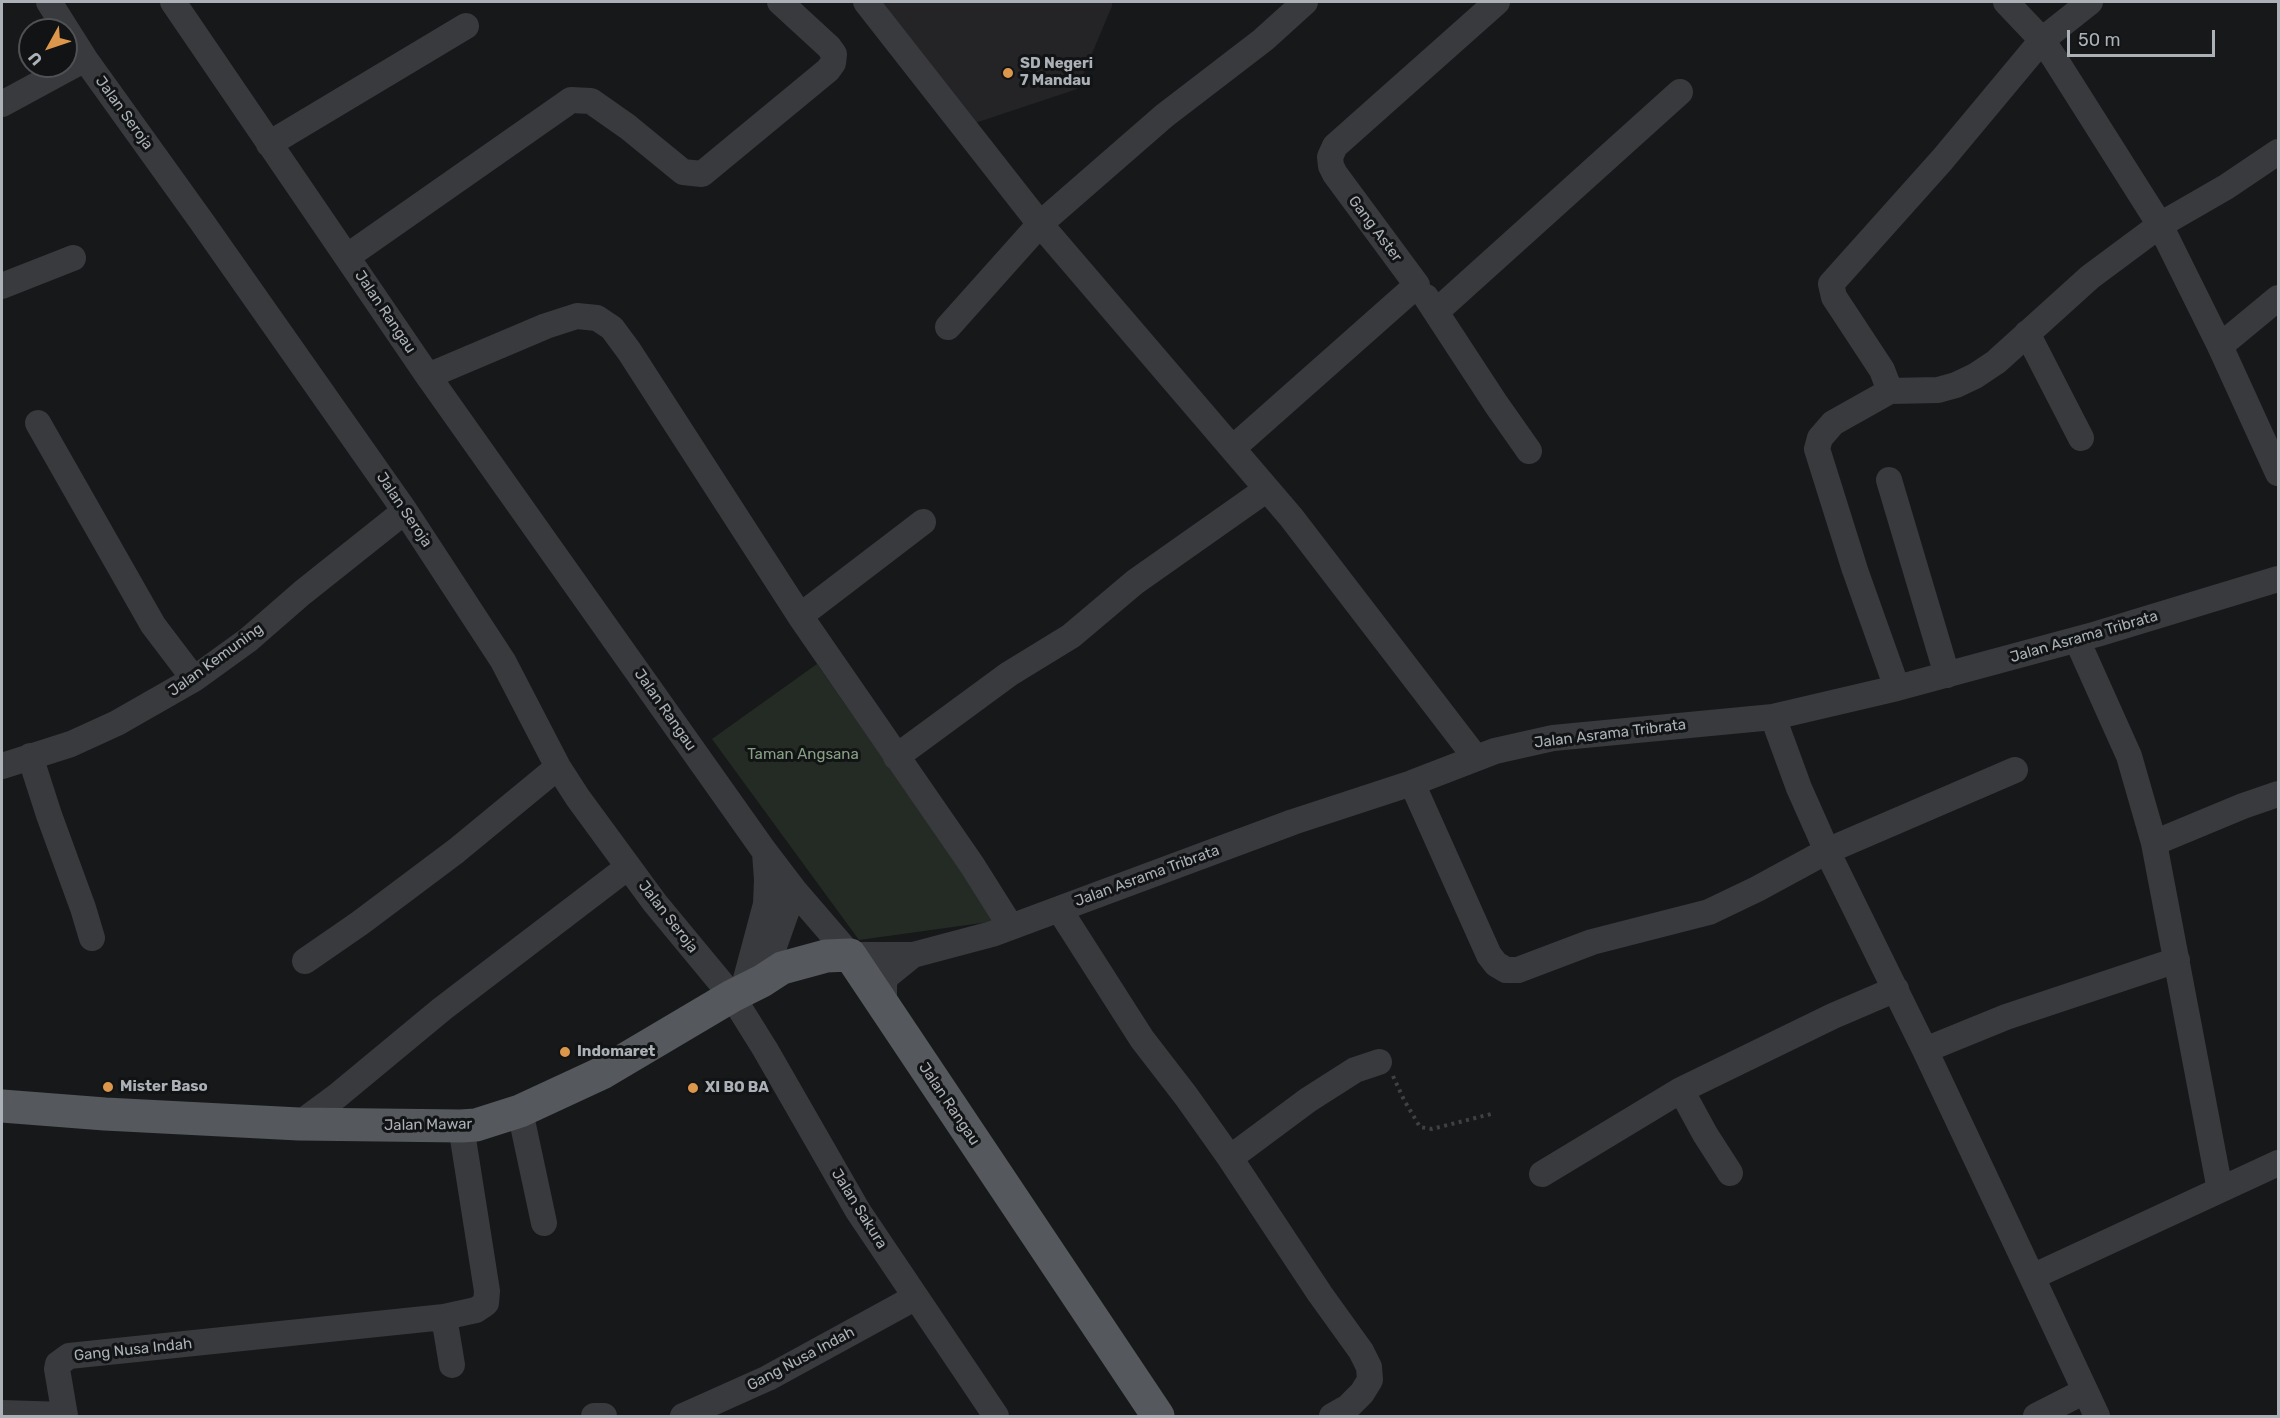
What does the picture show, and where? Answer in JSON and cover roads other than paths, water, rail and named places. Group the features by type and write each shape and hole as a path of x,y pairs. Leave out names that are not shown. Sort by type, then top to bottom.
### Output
{"main road":[{"name":"Jalan Mawar","path":"2,1106 299,1124 461,1126 490,1121 520,1111 602,1073 782,968 826,956 876,975"},
{"name":"Jalan Rangau","path":"876,975 1158,1416"}],"street":[{"name":"Jalan Seroja","path":"49,2 85,59 405,512 503,661 558,767 628,867 655,903 746,989"},
{"name":"Jalan Rangau","path":"173,2 428,376 765,852 794,890 876,975"},
{"path":"348,256 571,100 591,101 628,127 682,172 702,174 828,70 833,63 834,54 829,48 780,2"},
{"path":"866,2 1040,224 1291,517 1476,758"},
{"path":"948,327 1040,224 1164,116 1263,40 1305,2"},
{"name":"Gang Aster","path":"1497,2 1335,146 1330,157 1330,166 1437,310 1496,404 1529,451"},
{"path":"2006,2 2042,40 2160,225 2220,346 2278,473"},
{"path":"1890,391 1882,370 1834,297 1831,284 1942,160 2002,85 2042,40 2090,2"},
{"path":"269,144 466,26"},
{"path":"2,104 85,59"},
{"path":"1437,310 1680,92"},
{"path":"1897,688 1819,461 1817,449 1820,438 1833,423 1890,391 1918,392 1956,386 1995,362 2090,277 2160,225 2226,187 2278,152"},
{"path":"2,286 73,258"},
{"path":"1233,448 1417,285"},
{"path":"2220,346 2278,298"},
{"path":"428,376 546,326 577,316 597,318 612,328 800,616 972,866 1011,927"},
{"path":"2027,333 2081,438"},
{"path":"38,423 153,624 194,680"},
{"path":"1889,480 1947,675"},
{"path":"896,757 1008,674 1071,636 1135,582 1267,489"},
{"name":"Jalan Kemuning","path":"2,766 71,744 126,718 194,680 248,640 302,593 405,512"},
{"path":"800,616 922,522"},
{"name":"Jalan Asrama Tribrata","path":"876,975 1293,822 1412,783 1495,751 1553,738 1773,717 1897,688 2076,640 2278,579"},
{"path":"2076,640 2128,756 2154,843 2220,1190"},
{"path":"1773,717 1799,788 1827,851 1896,989 2097,1416"},
{"path":"30,756 92,938"},
{"path":"305,960 360,923 456,851 558,767"},
{"path":"1412,783 1489,955 1496,964 1506,970 1518,970 1592,942 1709,912 1827,851 2015,770"},
{"path":"2154,843 2278,794"},
{"path":"746,989 766,904 765,852"},
{"path":"299,1124 337,1096 442,1009 628,867"},
{"path":"746,989 794,890"},
{"path":"1059,909 1142,1039 1230,1158 1370,1367 1370,1380 1362,1393 1348,1407 1332,1416"},
{"path":"1925,1050 2006,1017 2177,960"},
{"name":"Jalan Sakura","path":"746,989 765,1049 858,1211 996,1416"},
{"path":"1542,1174 1681,1090 1823,1021 1896,989"},
{"path":"1230,1158 1308,1100 1355,1071 1379,1062"},
{"path":"1681,1090 1730,1173"},
{"path":"520,1111 544,1223"},
{"path":"452,1365 444,1317 476,1310 486,1303 487,1297 461,1126"},
{"path":"2032,1277 2278,1163"},
{"name":"Gang Nusa Indah","path":"683,1416 768,1378 916,1298"},
{"name":"Gang Nusa Indah","path":"65,1416 57,1369 58,1364 69,1356 444,1317"},
{"path":"2036,1416 2085,1391"},
{"path":"2,1413 65,1416"},
{"path":"594,1416 603,1416"}],"place":[{"name":"SD Negeri 7 Mandau","path":"1008,73"},
{"name":"Indomaret","path":"565,1052"},
{"name":"Mister Baso","path":"108,1087"},
{"name":"XI BO BA","path":"693,1088"}],"park label":[{"name":"Taman Angsana","path":"803,755"}]}
